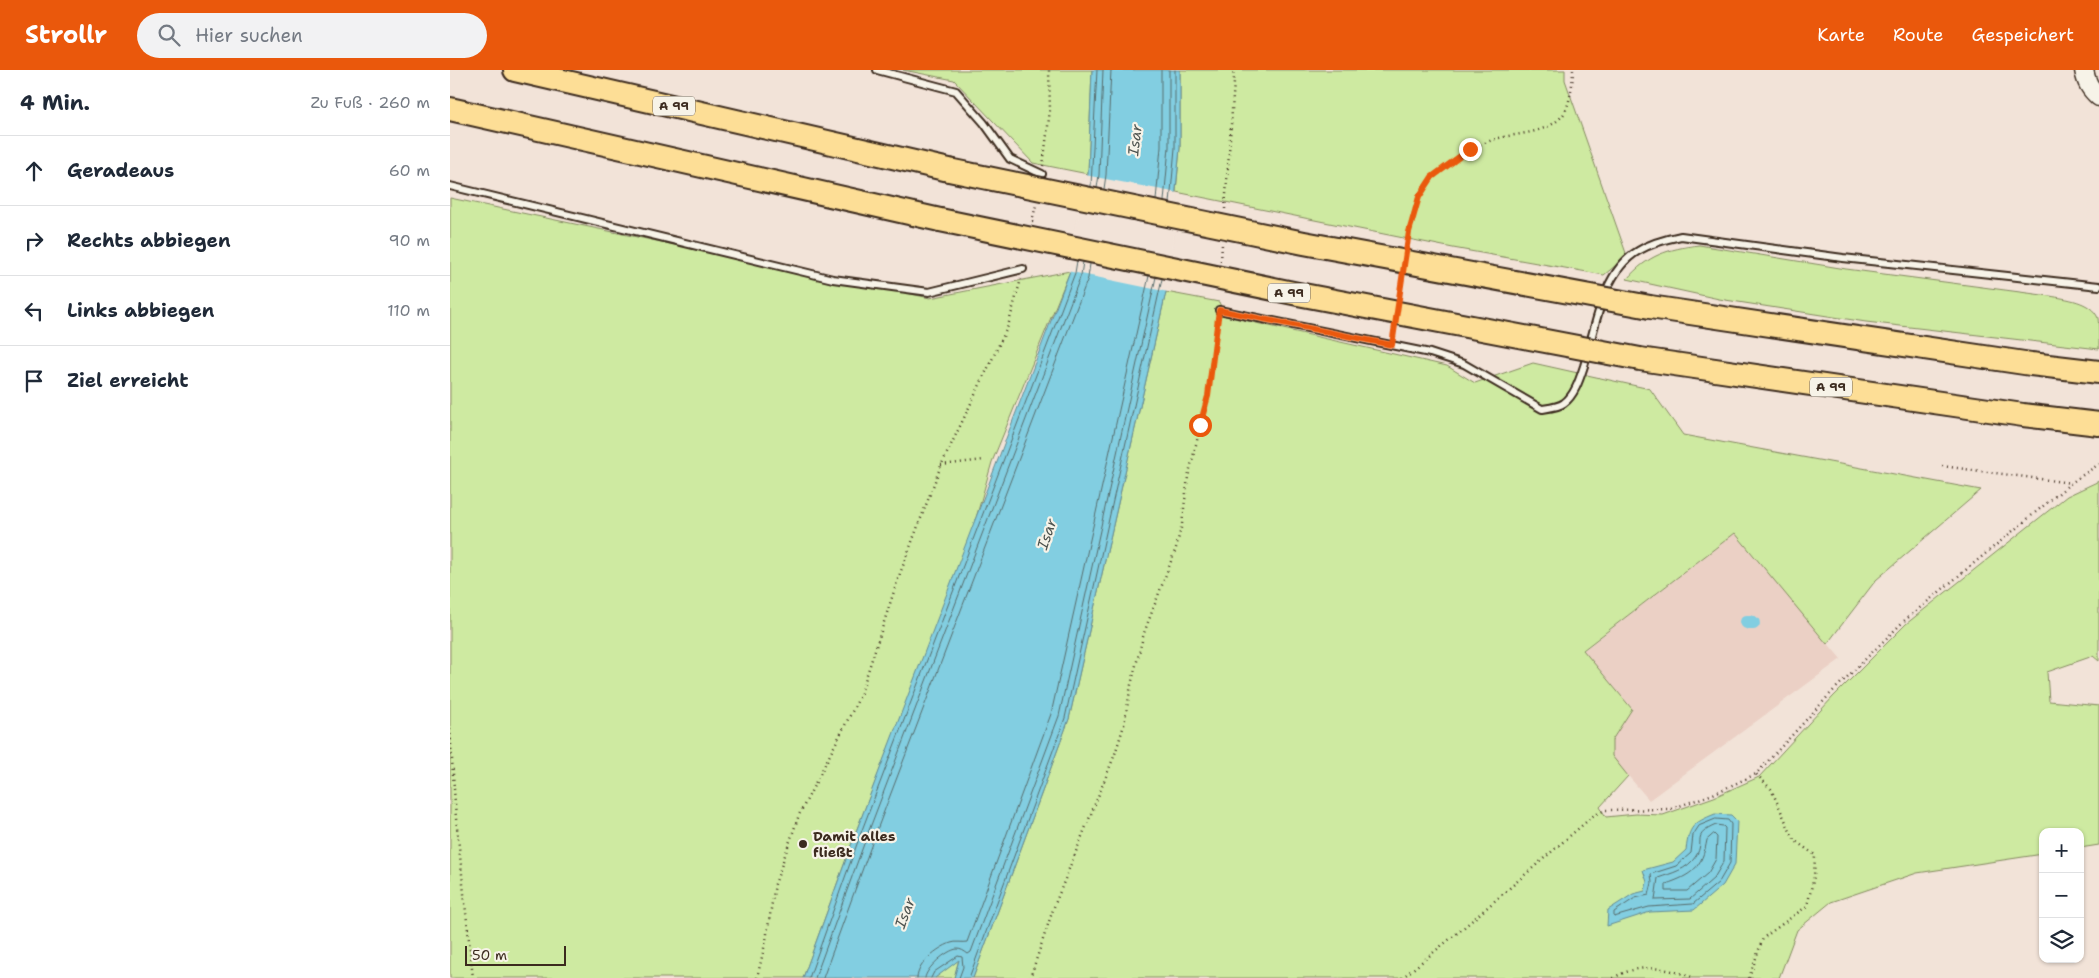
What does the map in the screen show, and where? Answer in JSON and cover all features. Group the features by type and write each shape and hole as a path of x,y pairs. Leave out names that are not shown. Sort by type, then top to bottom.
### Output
{"highway":[{"name":"A 99","path":"515,70 950,170 1304,243 1650,307 2030,364 2099,372"},
{"name":"A 99","path":"450,109 940,220 1298,294 1640,359 2023,415 2099,424"}],"main road":[{"path":"2084,70 2090,89 2099,101"}],"lane":[{"path":"877,70 956,92 984,123 1010,159 1042,174"},
{"path":"450,186 843,280 929,292 1023,269"},
{"path":"1219,310 1430,353 1464,364 1542,409 1564,404 1574,392 1608,286 1619,267 1637,251 1658,241 1681,236 1843,258 2099,286"}],"path":[{"path":"1042,174 1050,110 1049,70"},
{"path":"1225,210 1234,82 1233,70"},
{"path":"1406,251 1409,232 1419,197 1432,177 1470,149 1500,138 1545,128 1564,114 1573,84 1572,70"},
{"path":"1031,231 1036,202"},
{"path":"1221,268 1223,240"},
{"path":"756,978 766,940 776,884 799,815 860,696 898,579 941,465 1008,326 1023,269"},
{"path":"1400,298 1402,279"},
{"path":"1030,978 1058,895 1115,754 1124,725 1131,685 1144,633 1176,548 1182,524 1188,477 1208,396 1219,310"},
{"path":"941,465 984,460"},
{"path":"1402,978 1461,930 1593,816 1605,810 1671,809 1713,794 1756,774 1833,691 1904,621 2071,483 2099,464"},
{"path":"1942,466 2071,483"},
{"path":"450,729 456,818 473,978"},
{"path":"1749,978 1763,938 1807,906 1814,877 1815,856 1794,840 1771,789 1756,774"},
{"path":"1613,978 1646,968 1667,968 1695,978"}],"shaded area":[{"path":"1735,533 1841,659 1649,800 1611,756 1612,739 1632,708 1583,651"}],"green space":[{"path":"903,70 1092,70 1088,174 1033,163 954,80"},
{"path":"1180,70 1565,70 1565,80 1627,256 1604,275 1453,248 1176,192 1180,148"},
{"path":"450,198 930,298 1070,271 992,462 972,532 857,829 803,978 450,978"},
{"path":"1699,245 1846,269 2070,300 2084,304 2095,312 2098,318 2099,349 1866,322 1719,299 1627,279 1643,264 1659,254"},
{"path":"1166,292 1219,302 1225,316 1447,366 1475,383 1533,363 1650,389 1683,435 1981,490 1876,580 1827,644 1735,533 1583,650 1632,709 1612,740 1612,756 1628,776 1600,807 1606,817 1636,814 1663,815 1714,797 1759,777 1833,697 1906,624 2067,496 2099,481 2099,661 2093,656 2047,672 2049,701 2099,706 2099,845 2084,847 2084,828 2039,828 2039,855 1917,873 1831,902 1797,930 1779,978 973,978 1069,719"},
{"path":"959,959 954,978 935,978 937,976"}],"water":[{"name":"Isar","path":"1092,70 1180,70 1180,148 1166,292 1069,719 973,978 954,978 959,960 935,978 803,978 857,829 1070,271 1088,174"},
{"path":"1715,814 1731,815 1737,821 1735,864 1723,885 1694,910 1650,912 1607,926 1608,910 1633,894 1645,891 1647,882 1643,870 1673,862 1686,850 1693,826"}],"pier":[{"path":"1085,175 1178,193 1168,292 1067,271"}],"waterway":[{"path":"1747,622 1753,623"}],"place":[{"name":"Damit alles fließt","path":"803,844"}],"route":[{"path":"1200,425 1208,396 1219,310 1392,345 1409,232 1419,197 1432,177 1470,149"}]}
